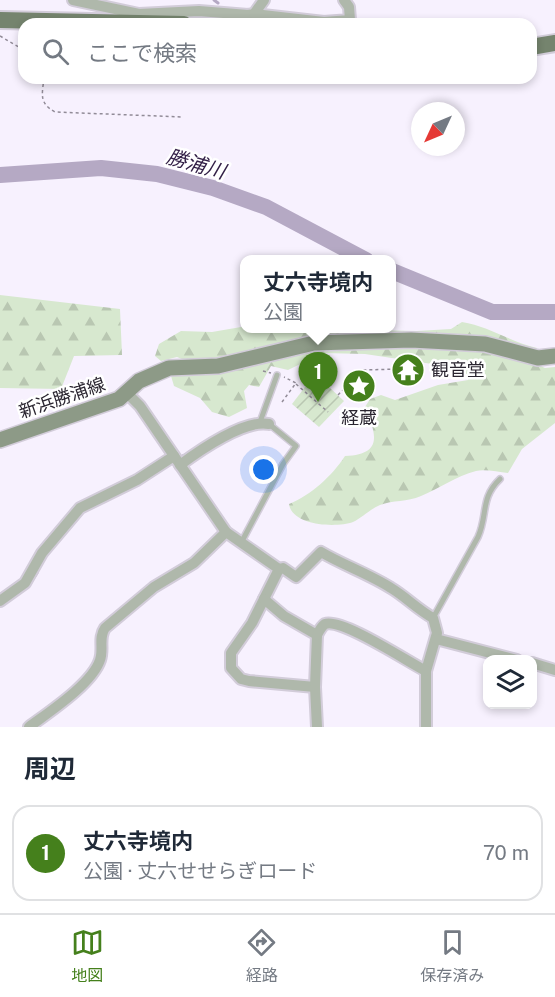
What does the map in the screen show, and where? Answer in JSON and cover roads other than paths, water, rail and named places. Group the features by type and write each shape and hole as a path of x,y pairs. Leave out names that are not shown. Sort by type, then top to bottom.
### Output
{"main road":[{"path":"0,21 18,21"},
{"path":"537,45 555,43"},
{"name":"新浜勝浦線","path":"0,440 106,405 127,393 152,373 169,368 218,366 330,342 411,340 485,344 538,358 555,356"}],"street":[{"path":"73,0 140,18 199,11 289,18"},
{"path":"254,14 264,0"},
{"path":"344,0 350,7 350,18"},
{"path":"127,393 140,406 226,532 240,545 296,577 321,552 358,568 433,618 437,627 436,639 426,670 426,727"},
{"path":"0,601 25,583 42,553 80,508 177,460 264,423"},
{"path":"29,727 48,714 95,671 100,660 101,634 105,628 154,587 194,563 226,532"},
{"path":"279,569 252,623 231,653 231,668 241,679 249,681 315,687"},
{"path":"264,599 284,616 317,635"},
{"path":"317,727 315,687 317,635 323,625 328,623 345,627 426,670"},
{"path":"436,639 498,655"},
{"path":"537,665 555,670"}],"lane":[{"path":"240,545 283,464 296,446 264,423 277,375"},
{"path":"433,618 478,537 484,524 483,507 500,479"}],"waterway":[{"path":"214,0 218,3"},
{"name":"勝浦川","path":"0,175 101,168 157,174 213,188 266,207 357,255"},
{"name":"勝浦川","path":"396,273 492,312 555,312"},
{"path":"178,458 191,452"},
{"path":"29,585 37,573"}],"place":[{"name":"観音堂","path":"408,370"},
{"name":"経蔵","path":"359,386"},
{"name":"丈六寺境内","path":"318,402"}]}
